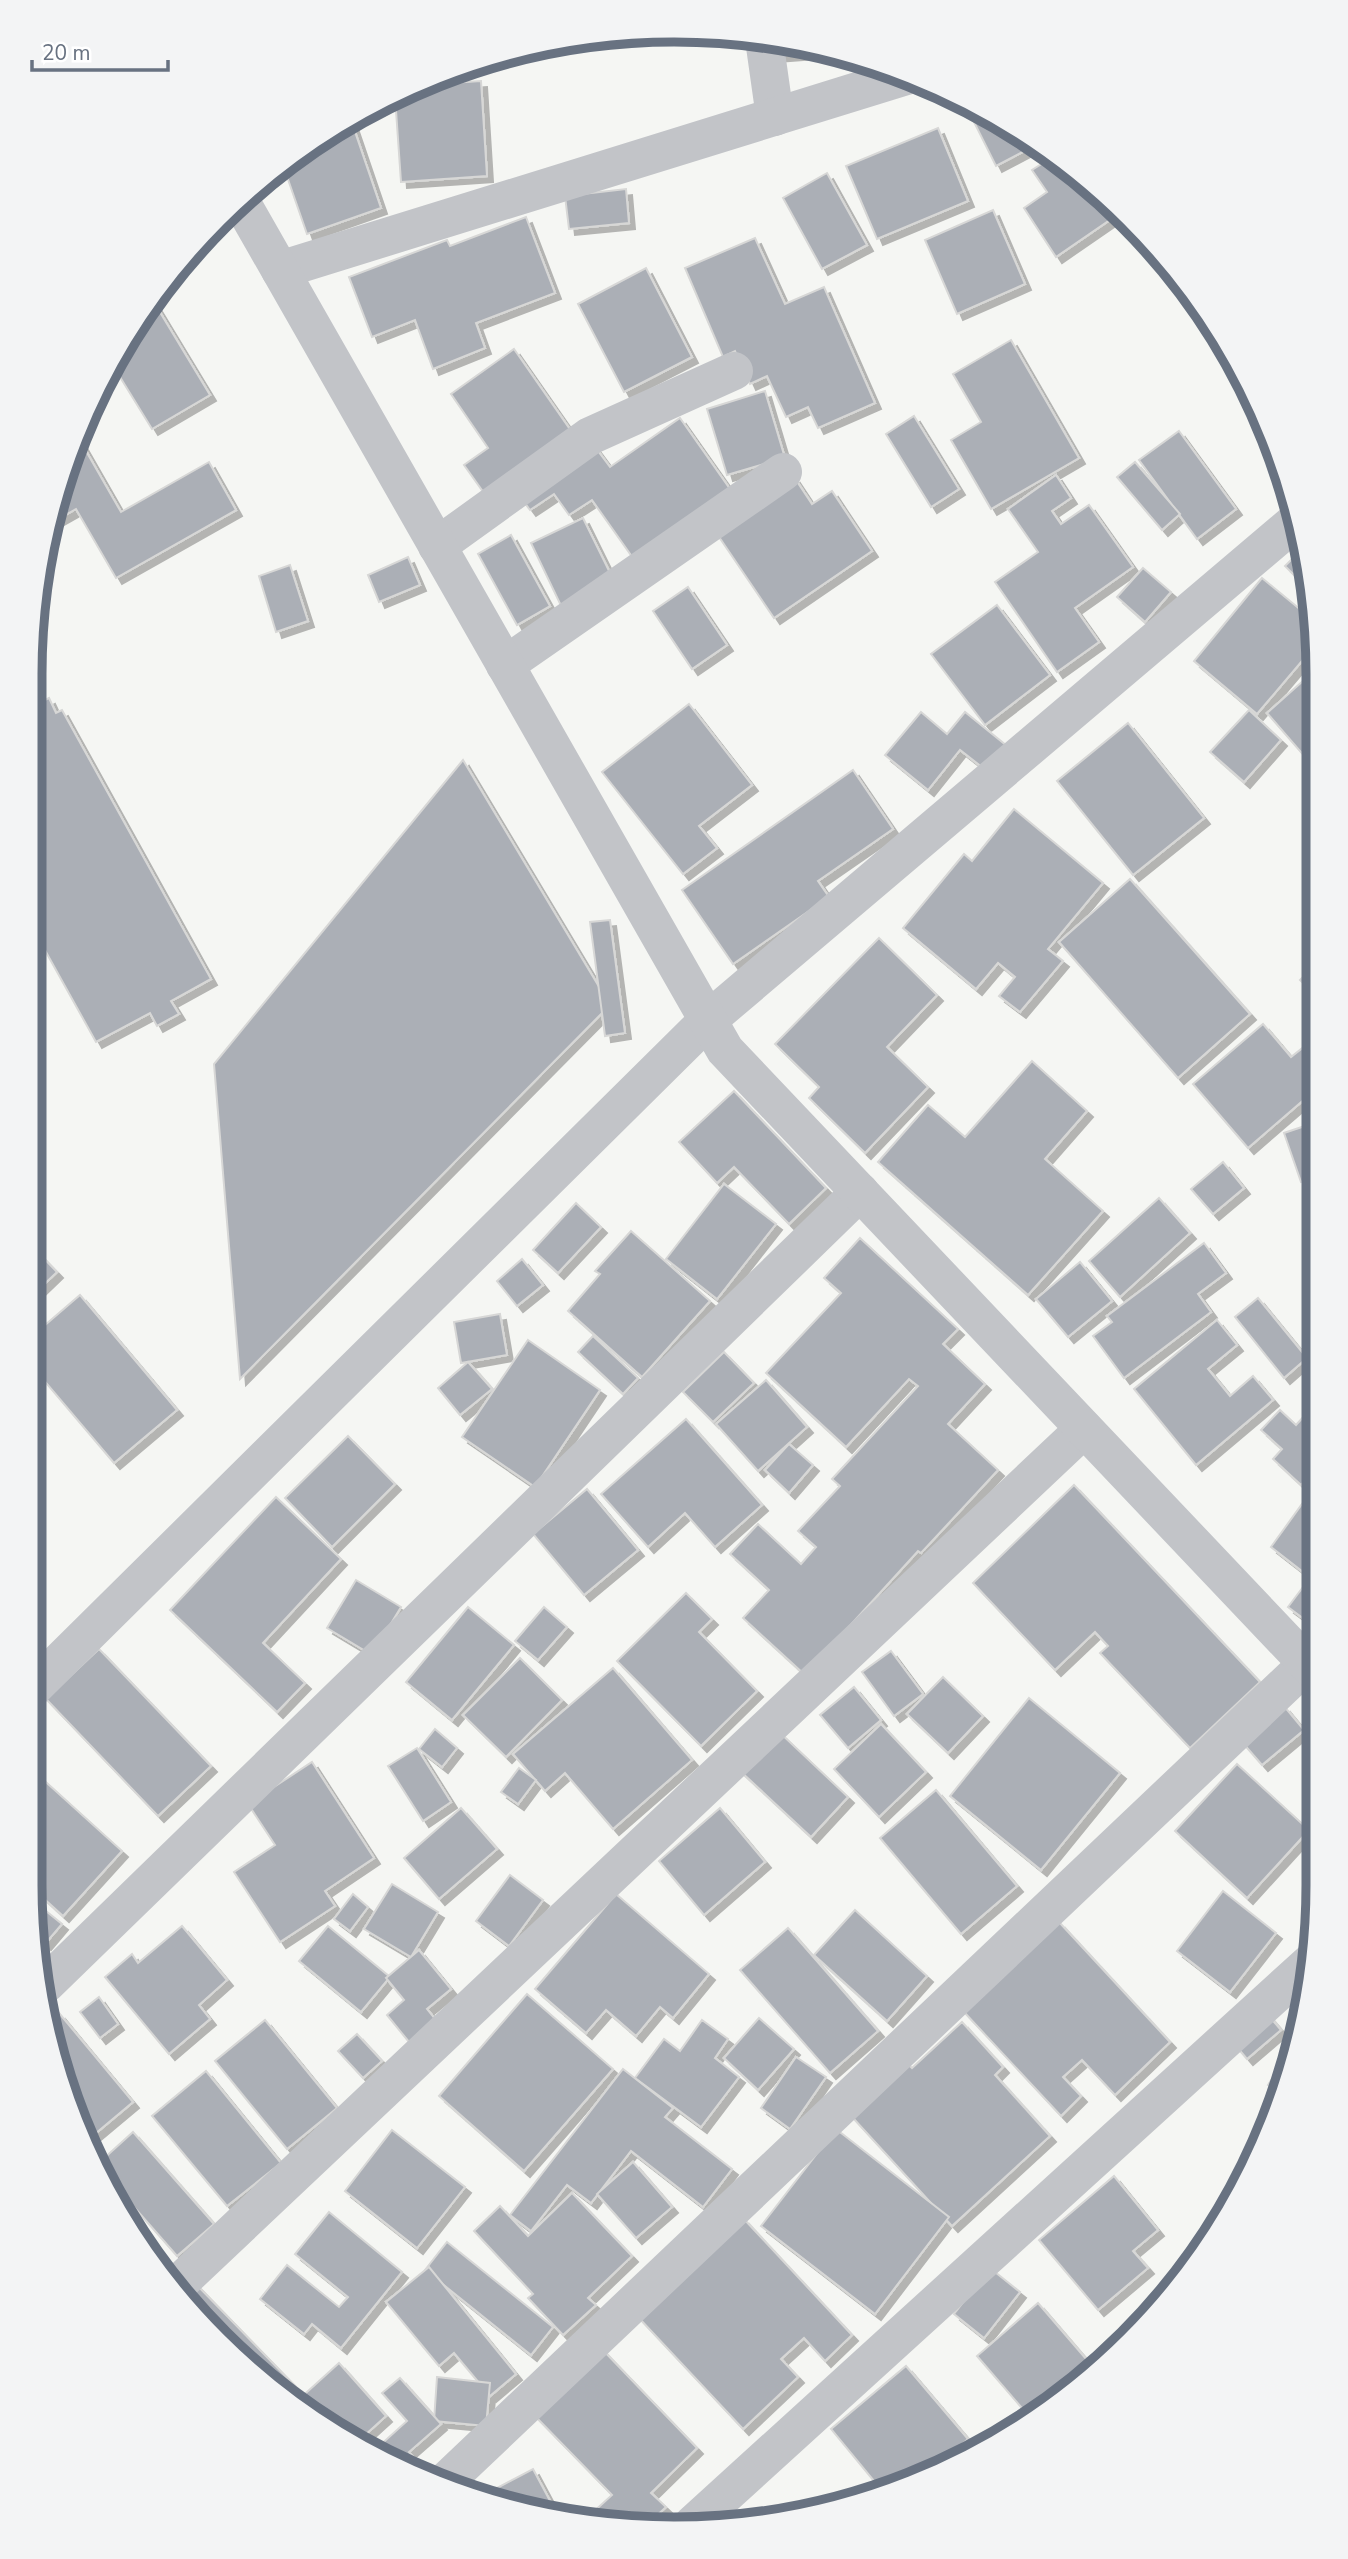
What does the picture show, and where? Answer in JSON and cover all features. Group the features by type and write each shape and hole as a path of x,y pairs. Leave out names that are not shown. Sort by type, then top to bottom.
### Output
{"street":[{"path":"765,49 775,117"},
{"path":"280,270 891,81"},
{"path":"246,210 725,1050 1306,1663"},
{"path":"437,546 590,436 734,371"},
{"path":"505,664 783,472"},
{"path":"42,1679 708,1020 1288,528"},
{"path":"49,1981 860,1192"},
{"path":"182,2281 1084,1429"},
{"path":"451,2476 1306,1675"},
{"path":"702,2516 1300,1972"}],"building":[{"path":"772,50 797,54 772,56"},
{"path":"481,81 487,176 401,182 396,106 452,83"},
{"path":"971,117 1026,150 996,166"},
{"path":"938,128 968,201 877,239 846,166"},
{"path":"354,129 381,208 307,234 286,175"},
{"path":"1044,162 1112,219 1056,257 1024,208 1047,192 1032,170"},
{"path":"827,173 867,245 822,269 783,198"},
{"path":"626,189 629,223 569,229 565,196"},
{"path":"993,210 1025,284 957,314 925,240"},
{"path":"526,217 555,293 476,323 485,348 433,369 415,320 372,337 349,277 447,240 450,246"},
{"path":"755,238 785,304 824,287 875,403 818,428 808,407 786,417 767,376 750,384 735,351 723,357 685,268"},
{"path":"646,268 692,357 624,392 578,304"},
{"path":"158,310 210,395 152,429 118,374"},
{"path":"1011,340 1079,458 991,509 951,440 981,422 953,374"},
{"path":"514,349 576,438 489,500 464,465 488,448 451,394"},
{"path":"765,391 785,458 727,475 707,409"},
{"path":"914,416 959,489 931,507 886,434"},
{"path":"680,418 730,489 633,558 592,500 569,515 554,494 530,510 519,495 592,443 610,467"},
{"path":"1179,431 1236,509 1197,539 1139,460"},
{"path":"84,448 121,512 209,462 236,510 116,578 76,509 62,517"},
{"path":"1135,462 1180,514 1162,530 1117,477"},
{"path":"1056,475 1071,498 1052,511 1061,524 1089,505 1133,567 1075,608 1099,642 1057,672 995,582 1038,552 1008,509"},
{"path":"794,477 812,504 832,491 872,551 774,618 715,531"},
{"path":"583,518 617,587 564,612 531,543"},
{"path":"511,535 550,606 517,625 478,554"},
{"path":"1295,556 1299,580 1285,566"},
{"path":"408,557 420,585 379,602 368,575"},
{"path":"290,565 308,621 276,632 259,576"},
{"path":"1143,568 1171,592 1145,622 1117,597"},
{"path":"1262,578 1303,612 1306,657 1257,714 1194,661"},
{"path":"688,587 727,645 692,669 653,611"},
{"path":"997,605 1050,675 985,725 931,654"},
{"path":"1306,678 1306,758 1267,713"},
{"path":"49,698 56,713 62,710 211,979 171,1001 179,1014 157,1026 150,1013 96,1042 42,945 42,702"},
{"path":"689,704 752,785 699,826 717,848 683,874 602,772"},
{"path":"1249,710 1281,740 1244,782 1210,752"},
{"path":"921,712 947,734 965,712 1007,746 987,771 960,750 928,790 885,755"},
{"path":"1128,723 1204,818 1133,875 1057,781"},
{"path":"463,760 610,1005 240,1379 214,1064"},
{"path":"853,770 893,829 818,881 829,897 733,964 682,890"},
{"path":"1014,809 1103,883 1048,949 1063,961 1020,1012 999,996 1015,977 998,963 976,989 903,928 964,854 972,861"},
{"path":"1130,879 1250,1014 1178,1078 1059,942"},
{"path":"610,920 625,1033 605,1036 590,922"},
{"path":"879,938 937,995 887,1047 928,1087 865,1153 809,1098 819,1087 775,1044"},
{"path":"1306,974 1306,986 1300,980"},
{"path":"1263,1024 1291,1057 1306,1047 1306,1098 1248,1148 1193,1084"},
{"path":"1032,1061 1087,1111 1045,1159 1103,1211 1028,1295 878,1162 928,1105 965,1137"},
{"path":"734,1091 826,1188 789,1224 734,1167 717,1183 679,1142"},
{"path":"1306,1126 1306,1180 1301,1182 1284,1133"},
{"path":"1223,1162 1244,1188 1213,1214 1191,1189"},
{"path":"724,1184 776,1224 717,1299 666,1259"},
{"path":"1159,1198 1190,1233 1120,1297 1089,1261"},
{"path":"576,1203 601,1227 558,1273 533,1250"},
{"path":"631,1231 710,1301 642,1377 568,1311 600,1274 595,1271"},
{"path":"860,1238 958,1329 943,1344 985,1384 948,1424 998,1470 921,1553 918,1551 805,1675 743,1618 769,1590 730,1554 758,1524 801,1564 816,1547 798,1531 840,1486 832,1479 918,1386 909,1379 846,1447 766,1373 841,1293 824,1278"},
{"path":"1204,1243 1226,1273 1198,1294 1211,1312 1124,1378 1093,1336 1112,1322 1107,1316"},
{"path":"42,1256 57,1272 42,1286"},
{"path":"522,1259 543,1285 517,1306 497,1281"},
{"path":"1080,1262 1112,1301 1068,1337 1036,1299"},
{"path":"80,1295 177,1410 114,1463 42,1378 42,1328"},
{"path":"1258,1298 1306,1359 1284,1378 1235,1317"},
{"path":"500,1314 507,1355 461,1363 454,1322"},
{"path":"1217,1320 1237,1345 1208,1369 1230,1396 1253,1376 1273,1400 1196,1465 1134,1389"},
{"path":"593,1336 638,1378 623,1394 578,1352"},
{"path":"528,1340 600,1390 535,1487 462,1437"},
{"path":"724,1352 754,1383 713,1422 683,1392"},
{"path":"468,1362 492,1389 460,1415 438,1388"},
{"path":"766,1380 807,1427 758,1471 716,1424"},
{"path":"1280,1410 1296,1425 1306,1414 1306,1479 1301,1485 1273,1459 1282,1449 1261,1430"},
{"path":"686,1419 762,1505 715,1547 685,1513 648,1547 601,1494"},
{"path":"348,1436 395,1484 332,1547 285,1498"},
{"path":"789,1444 813,1465 789,1493 765,1470"},
{"path":"1074,1485 1260,1682 1190,1748 1100,1653 1108,1646 1095,1632 1055,1670 973,1583"},
{"path":"587,1489 638,1550 584,1595 533,1534"},
{"path":"276,1497 341,1559 263,1643 305,1683 277,1712 170,1610"},
{"path":"1302,1504 1306,1507 1306,1574 1271,1547"},
{"path":"356,1580 401,1607 372,1655 327,1628"},
{"path":"1306,1583 1306,1620 1288,1607"},
{"path":"686,1593 712,1619 699,1632 757,1691 701,1746 617,1661"},
{"path":"468,1607 514,1645 452,1720 406,1682"},
{"path":"544,1607 567,1627 538,1660 515,1641"},
{"path":"99,1649 211,1766 158,1816 46,1699"},
{"path":"891,1651 923,1694 894,1716 862,1672"},
{"path":"520,1658 562,1700 506,1757 463,1715"},
{"path":"613,1668 692,1760 613,1829 565,1773 545,1791 513,1754"},
{"path":"943,1677 983,1716 948,1753 907,1714"},
{"path":"854,1687 881,1720 848,1748 820,1715"},
{"path":"1029,1698 1120,1773 1041,1870 950,1796"},
{"path":"1284,1706 1304,1730 1262,1765 1242,1742"},
{"path":"881,1724 926,1772 879,1817 834,1769"},
{"path":"435,1729 457,1748 442,1767 419,1749"},
{"path":"776,1729 848,1797 811,1837 738,1769"},
{"path":"417,1748 451,1802 423,1821 388,1766"},
{"path":"312,1762 374,1858 325,1891 335,1906 280,1942 234,1872 275,1845 248,1804"},
{"path":"1237,1764 1306,1827 1306,1833 1247,1898 1175,1831"},
{"path":"519,1768 536,1780 518,1804 501,1792"},
{"path":"42,1779 122,1851 63,1916 42,1897"},
{"path":"936,1790 1017,1886 961,1934 880,1838"},
{"path":"461,1808 497,1849 439,1899 404,1858"},
{"path":"720,1808 765,1862 704,1915 659,1861"},
{"path":"510,1875 543,1900 509,1946 476,1921"},
{"path":"392,1884 438,1912 411,1957 364,1929"},
{"path":"1223,1891 1276,1933 1230,1992 1177,1951"},
{"path":"353,1894 368,1907 350,1931 334,1919"},
{"path":"616,1894 709,1974 673,2018 660,2007 636,2036 606,2010 586,2033 535,1989"},
{"path":"43,1908 62,1924 45,1944 43,1926"},
{"path":"855,1910 927,1976 887,2021 814,1955"},
{"path":"1059,1922 1170,2042 1115,2095 1082,2060 1063,2077 1081,2096 1061,2116 964,2012"},
{"path":"182,1926 227,1980 199,2005 210,2019 169,2054 105,1977 132,1954 138,1963"},
{"path":"328,1926 390,1977 361,2012 299,1961"},
{"path":"788,1928 878,2031 830,2073 740,1970"},
{"path":"419,1950 451,1989 427,2009 436,2020 409,2042 387,2015 404,2000 386,1978"},
{"path":"527,1994 613,2069 524,2171 439,2096"},
{"path":"99,1997 118,2024 100,2038 80,2012"},
{"path":"1264,2010 1281,2030 1247,2059 1230,2039"},
{"path":"59,2013 133,2102 94,2135 76,2088 56,2016"},
{"path":"759,2018 794,2049 758,2090 724,2058"},
{"path":"265,2020 337,2108 287,2149 215,2061"},
{"path":"702,2020 728,2039 715,2058 739,2077 701,2127 635,2078 664,2039 680,2051"},
{"path":"962,2022 1003,2067 995,2075 1050,2136 952,2226 853,2118 909,2065 912,2068"},
{"path":"357,2034 382,2061 363,2078 338,2051"},
{"path":"796,2057 826,2077 790,2129 761,2108"},
{"path":"623,2069 673,2108 665,2117 732,2169 703,2207 631,2151 591,2203 567,2185 531,2231 510,2215"},
{"path":"206,2071 281,2163 227,2206 152,2116"},
{"path":"1277,2071 1272,2088 1268,2085"},
{"path":"836,2129 949,2217 875,2314 761,2226"},
{"path":"392,2130 465,2187 417,2248 345,2191"},
{"path":"133,2132 214,2224 177,2256 124,2196 104,2158"},
{"path":"633,2162 672,2207 636,2238 597,2194"},
{"path":"1114,2176 1158,2230 1133,2251 1148,2268 1098,2310 1039,2240"},
{"path":"572,2193 632,2256 588,2298 596,2305 563,2335 528,2298 533,2294 474,2231 500,2206 528,2236"},
{"path":"329,2212 402,2272 341,2348 312,2324 304,2334 260,2299 287,2265 339,2307 348,2297 295,2254"},
{"path":"743,2218 852,2335 825,2361 804,2338 781,2359 798,2377 743,2429 638,2317"},
{"path":"447,2242 553,2327 531,2355 425,2270"},
{"path":"429,2267 516,2374 490,2396 454,2353 439,2366 386,2302"},
{"path":"990,2268 1020,2292 984,2338 954,2314"},
{"path":"192,2280 296,2387 294,2389 257,2360 227,2332 186,2286"},
{"path":"1038,2303 1089,2362 1024,2411 977,2356"},
{"path":"600,2347 697,2448 651,2493 666,2507 656,2517 593,2512 612,2495 532,2413"},
{"path":"339,2363 386,2416 365,2435 366,2437 303,2396"},
{"path":"906,2366 968,2439 952,2453 876,2483 831,2429"},
{"path":"437,2377 490,2383 486,2426 434,2421"},
{"path":"400,2378 441,2424 409,2452 418,2463 381,2445 407,2421 382,2393"},
{"path":"533,2469 552,2505 510,2495 493,2490"}]}
